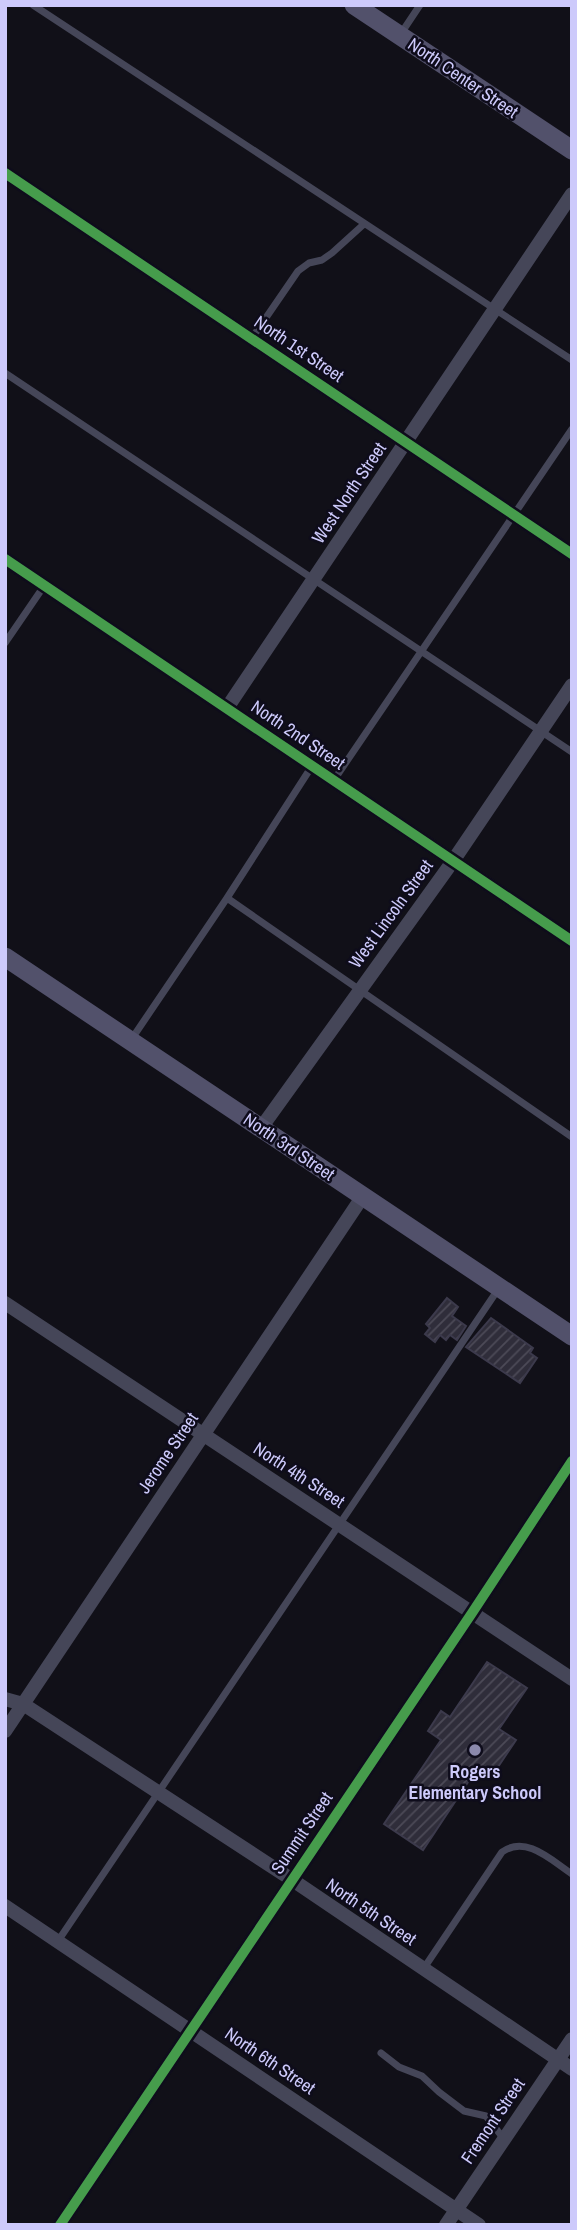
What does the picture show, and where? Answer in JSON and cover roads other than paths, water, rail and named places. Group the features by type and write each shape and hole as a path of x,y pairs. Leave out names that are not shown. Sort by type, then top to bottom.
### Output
{"street":[{"name":"North Center Street","path":"354,5 572,150"},
{"name":"North 1st Street","path":"5,173 572,554"},
{"name":"West North Street","path":"227,708 572,194"},
{"name":"North 2nd Street","path":"5,559 570,937"},
{"name":"West Lincoln Street","path":"261,1128 453,861 572,685"},
{"name":"North 3rd Street","path":"5,957 572,1336"},
{"name":"Jerome Street","path":"5,1731 363,1196"},
{"name":"North 4th Street","path":"5,1303 572,1679"},
{"name":"Summit Street","path":"60,2225 572,1461"},
{"name":"North 5th Street","path":"5,1699 23,1704 292,1880 572,2069"},
{"name":"North 6th Street","path":"5,1906 479,2225"},
{"name":"Fremont Street","path":"446,2225 572,2039"}],"lane":[{"path":"33,5 572,360"},
{"path":"400,36 420,5"},
{"path":"252,338 298,271 332,253 364,223"},
{"path":"5,373 572,752"},
{"path":"334,780 572,429"},
{"path":"5,643 44,585"},
{"path":"131,1041 312,766"},
{"path":"227,898 572,1137"},
{"path":"58,1941 499,1287"},
{"path":"424,1969 502,1852 510,1846 523,1845 537,1850 572,1874"},
{"path":"381,2053 399,2067 422,2076 464,2110 486,2116 504,2139"}],"place":[{"name":"Rogers Elementary School","path":"475,1750"}]}
